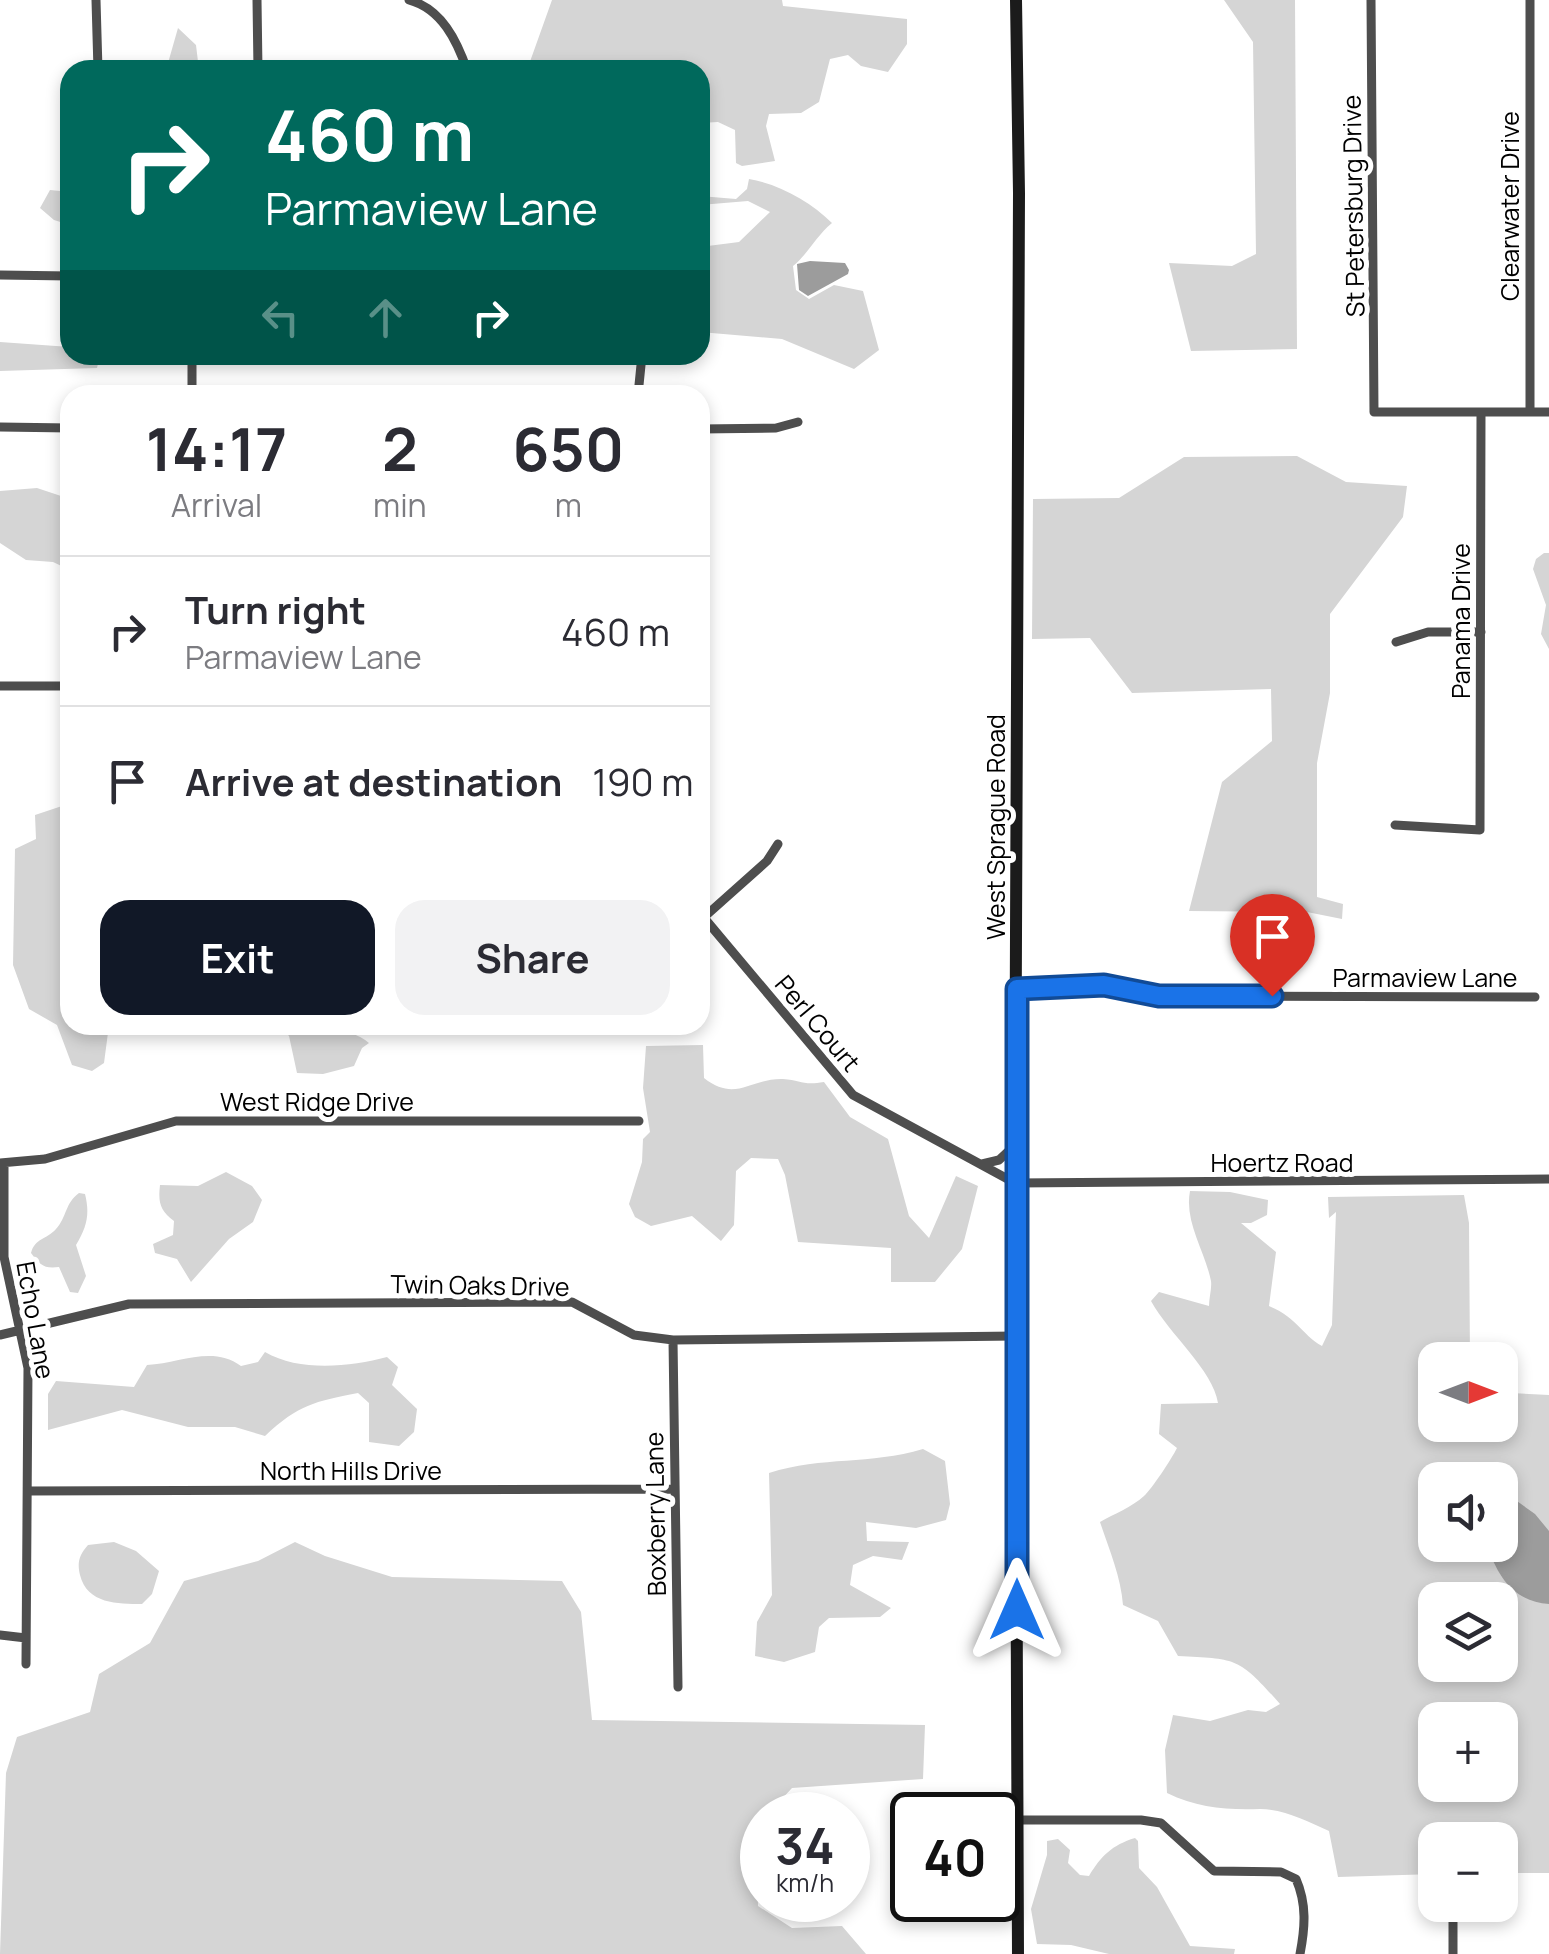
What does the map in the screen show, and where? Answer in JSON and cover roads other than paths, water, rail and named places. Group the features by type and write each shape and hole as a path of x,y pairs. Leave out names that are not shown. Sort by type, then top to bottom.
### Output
{"street":[{"path":"96,0 98,60"},
{"path":"257,0 258,60"},
{"name":"West Sprague Road","path":"1016,0 1018,1792"},
{"name":"St Petersburg Drive","path":"1371,0 1374,412 1480,412"},
{"name":"Clearwater Drive","path":"1530,0 1530,412"},
{"path":"417,1 443,21 464,60"},
{"path":"0,275 60,276"},
{"path":"1480,412 1549,412"},
{"name":"Panama Drive","path":"1395,825 1480,830 1480,412"},
{"path":"710,429 776,428 798,422"},
{"path":"0,428 60,428"},
{"path":"1396,642 1428,632 1480,632"},
{"path":"0,686 60,686"},
{"path":"710,909 767,861 778,844"},
{"name":"Perl Court","path":"710,927 854,1095 1015,1183"},
{"name":"Parmaview Lane","path":"1017,989 1104,985 1159,996 1535,997"},
{"name":"West Ridge Drive","path":"2,1163 45,1159 176,1121 639,1121"},
{"path":"979,1164 1000,1160 1016,1143"},
{"name":"Echo Lane","path":"2,1163 4,1257 28,1368 26,1664"},
{"name":"Hoertz Road","path":"1015,1183 1549,1178"},
{"name":"Twin Oaks Drive","path":"0,1335 129,1304 572,1302 634,1335 674,1340 1016,1336"},
{"name":"Boxberry Lane","path":"674,1340 678,1687"},
{"name":"North Hills Drive","path":"28,1491 674,1490"},
{"path":"0,1634 26,1638"},
{"path":"1020,1820 1161,1823 1214,1872 1281,1872 1296,1879 1304,1898 1300,1954"},
{"name":"West Sprague Road","path":"1018,1922 1018,1954"},
{"path":"1453,1922 1453,1954"}]}
